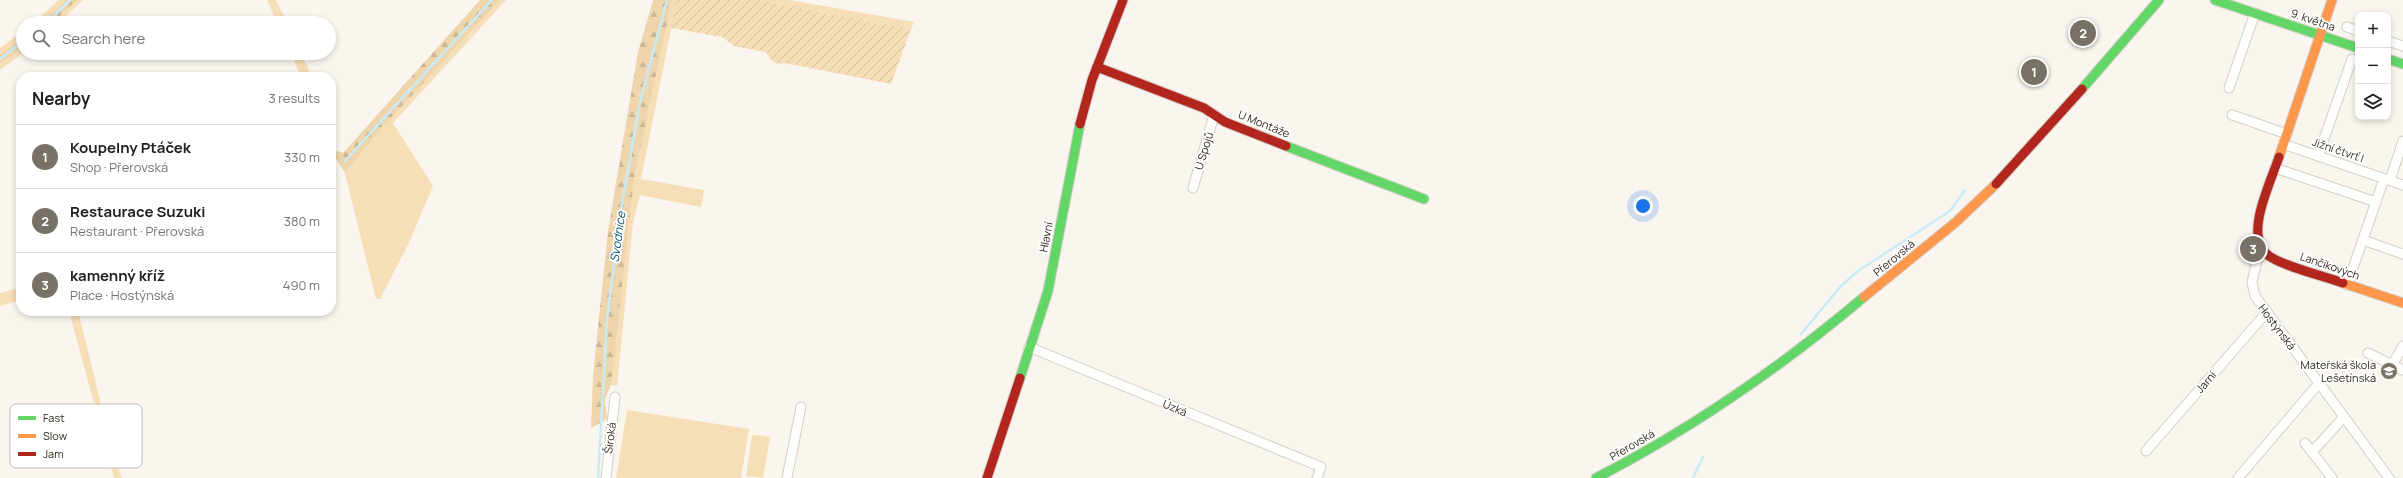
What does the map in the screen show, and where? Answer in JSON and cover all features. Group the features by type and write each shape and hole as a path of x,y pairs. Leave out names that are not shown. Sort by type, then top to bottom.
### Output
{"street":[{"name":"Hlavní","path":"987,478 1048,291 1077,134 1097,67 1123,0"},
{"name":"Přerovská","path":"1596,478 1675,434 1734,396 1816,339 1975,205 2008,171 2159,0"},
{"name":"9. května","path":"2216,0 2355,47"},
{"path":"2258,244 2257,226 2332,0"},
{"path":"2229,88 2255,13"},
{"path":"2347,27 2355,30"},
{"path":"2391,42 2403,46"},
{"path":"2318,156 2352,59"},
{"path":"2391,59 2403,64"},
{"name":"U Montáže","path":"1097,67 1204,108 1225,122 1424,199"},
{"name":"U Spojů","path":"1192,188 1214,115"},
{"path":"2232,115 2287,134"},
{"path":"2347,285 2376,202 2403,141"},
{"name":"Jižní čtvrť I","path":"2284,144 2403,185"},
{"path":"2275,168 2376,202"},
{"path":"2363,240 2403,254"},
{"name":"Lančíkových","path":"2258,244 2273,258 2347,285 2403,303"},
{"name":"Hostýnská","path":"2258,244 2252,290 2388,478"},
{"name":"Jarní","path":"2146,451 2267,312"},
{"path":"2392,365 2403,346"},
{"name":"Úzká","path":"1029,347 1321,467 1317,478"},
{"path":"2368,353 2403,370"},
{"path":"2238,478 2319,383"},
{"name":"Široká","path":"606,478 615,397"},
{"path":"787,478 801,408"},
{"path":"2312,452 2344,417"},
{"path":"2305,443 2332,478"}],"shaded area":[{"path":"59,0 66,0 49,16 41,16"},
{"path":"77,0 83,0 66,16 60,16"},
{"path":"267,0 276,0 284,16 274,16"},
{"path":"500,0 506,0 393,123 433,186 408,245 380,299 376,299 345,173 380,130"},
{"path":"672,0 677,0 641,179 704,190 701,207 640,195 633,222 617,386 611,385 613,358 634,179"},
{"path":"677,0 758,0 911,29 891,84 785,63 778,64 769,58 766,52 734,46 722,37 671,28"},
{"path":"758,0 790,0 914,22 911,29"},
{"path":"16,36 16,42 0,54 0,48"},
{"path":"16,52 16,58 0,70 0,64"},
{"path":"294,60 304,60 310,72 299,72"},
{"path":"16,288 16,301 0,306 0,293"},
{"path":"70,316 79,316 101,404 94,404"},
{"path":"627,410 749,429 741,478 616,478"},
{"path":"752,435 770,437 763,478 746,476"},
{"path":"111,468 118,468 122,478 114,478"}],"green space":[{"path":"66,0 77,0 60,16 49,16"},
{"path":"480,0 500,0 380,130 345,173 336,159 336,150 343,153"},
{"path":"653,0 672,0 634,179 611,385 605,399 607,419 591,428 593,376 608,231 638,52"},
{"path":"16,42 16,52 0,64 0,54"}],"waterway":[{"path":"53,16 70,0"},
{"path":"345,161 492,0"},
{"name":"Svodnice","path":"598,478 607,320 620,215 640,102 667,0"},
{"path":"0,59 16,46"},
{"path":"1801,334 1840,287 1858,271 1950,211 1965,190"},
{"path":"1693,478 1703,457"}],"traffic: fast":[{"path":"2082,89 2159,0"},
{"path":"2215,0 2355,47"},
{"path":"2391,60 2403,64"},
{"path":"1020,378 1048,291 1080,124"},
{"path":"1286,146 1424,199"},
{"path":"1596,478 1632,459 1702,417 1735,395 1801,348 1864,297"}],"traffic: slow":[{"path":"2279,157 2332,0"},
{"path":"1864,297 1956,222 1996,184"},
{"path":"2343,283 2403,303"}],"traffic: jam":[{"path":"1080,124 1092,80 1123,0"},
{"path":"1097,67 1204,108 1225,122 1286,146"},
{"path":"1996,184 2082,89"},
{"path":"2279,157 2265,195 2258,223 2258,236 2261,248 2269,256 2285,264 2343,283"},
{"path":"987,478 1020,378"}],"place":[{"name":"Restaurace Suzuki","path":"2083,33"},
{"name":"Koupelny Ptáček","path":"2034,72"},
{"name":"kamenný kříž","path":"2253,249"},
{"name":"Mateřská škola Lešetínská","path":"2389,371"}]}
